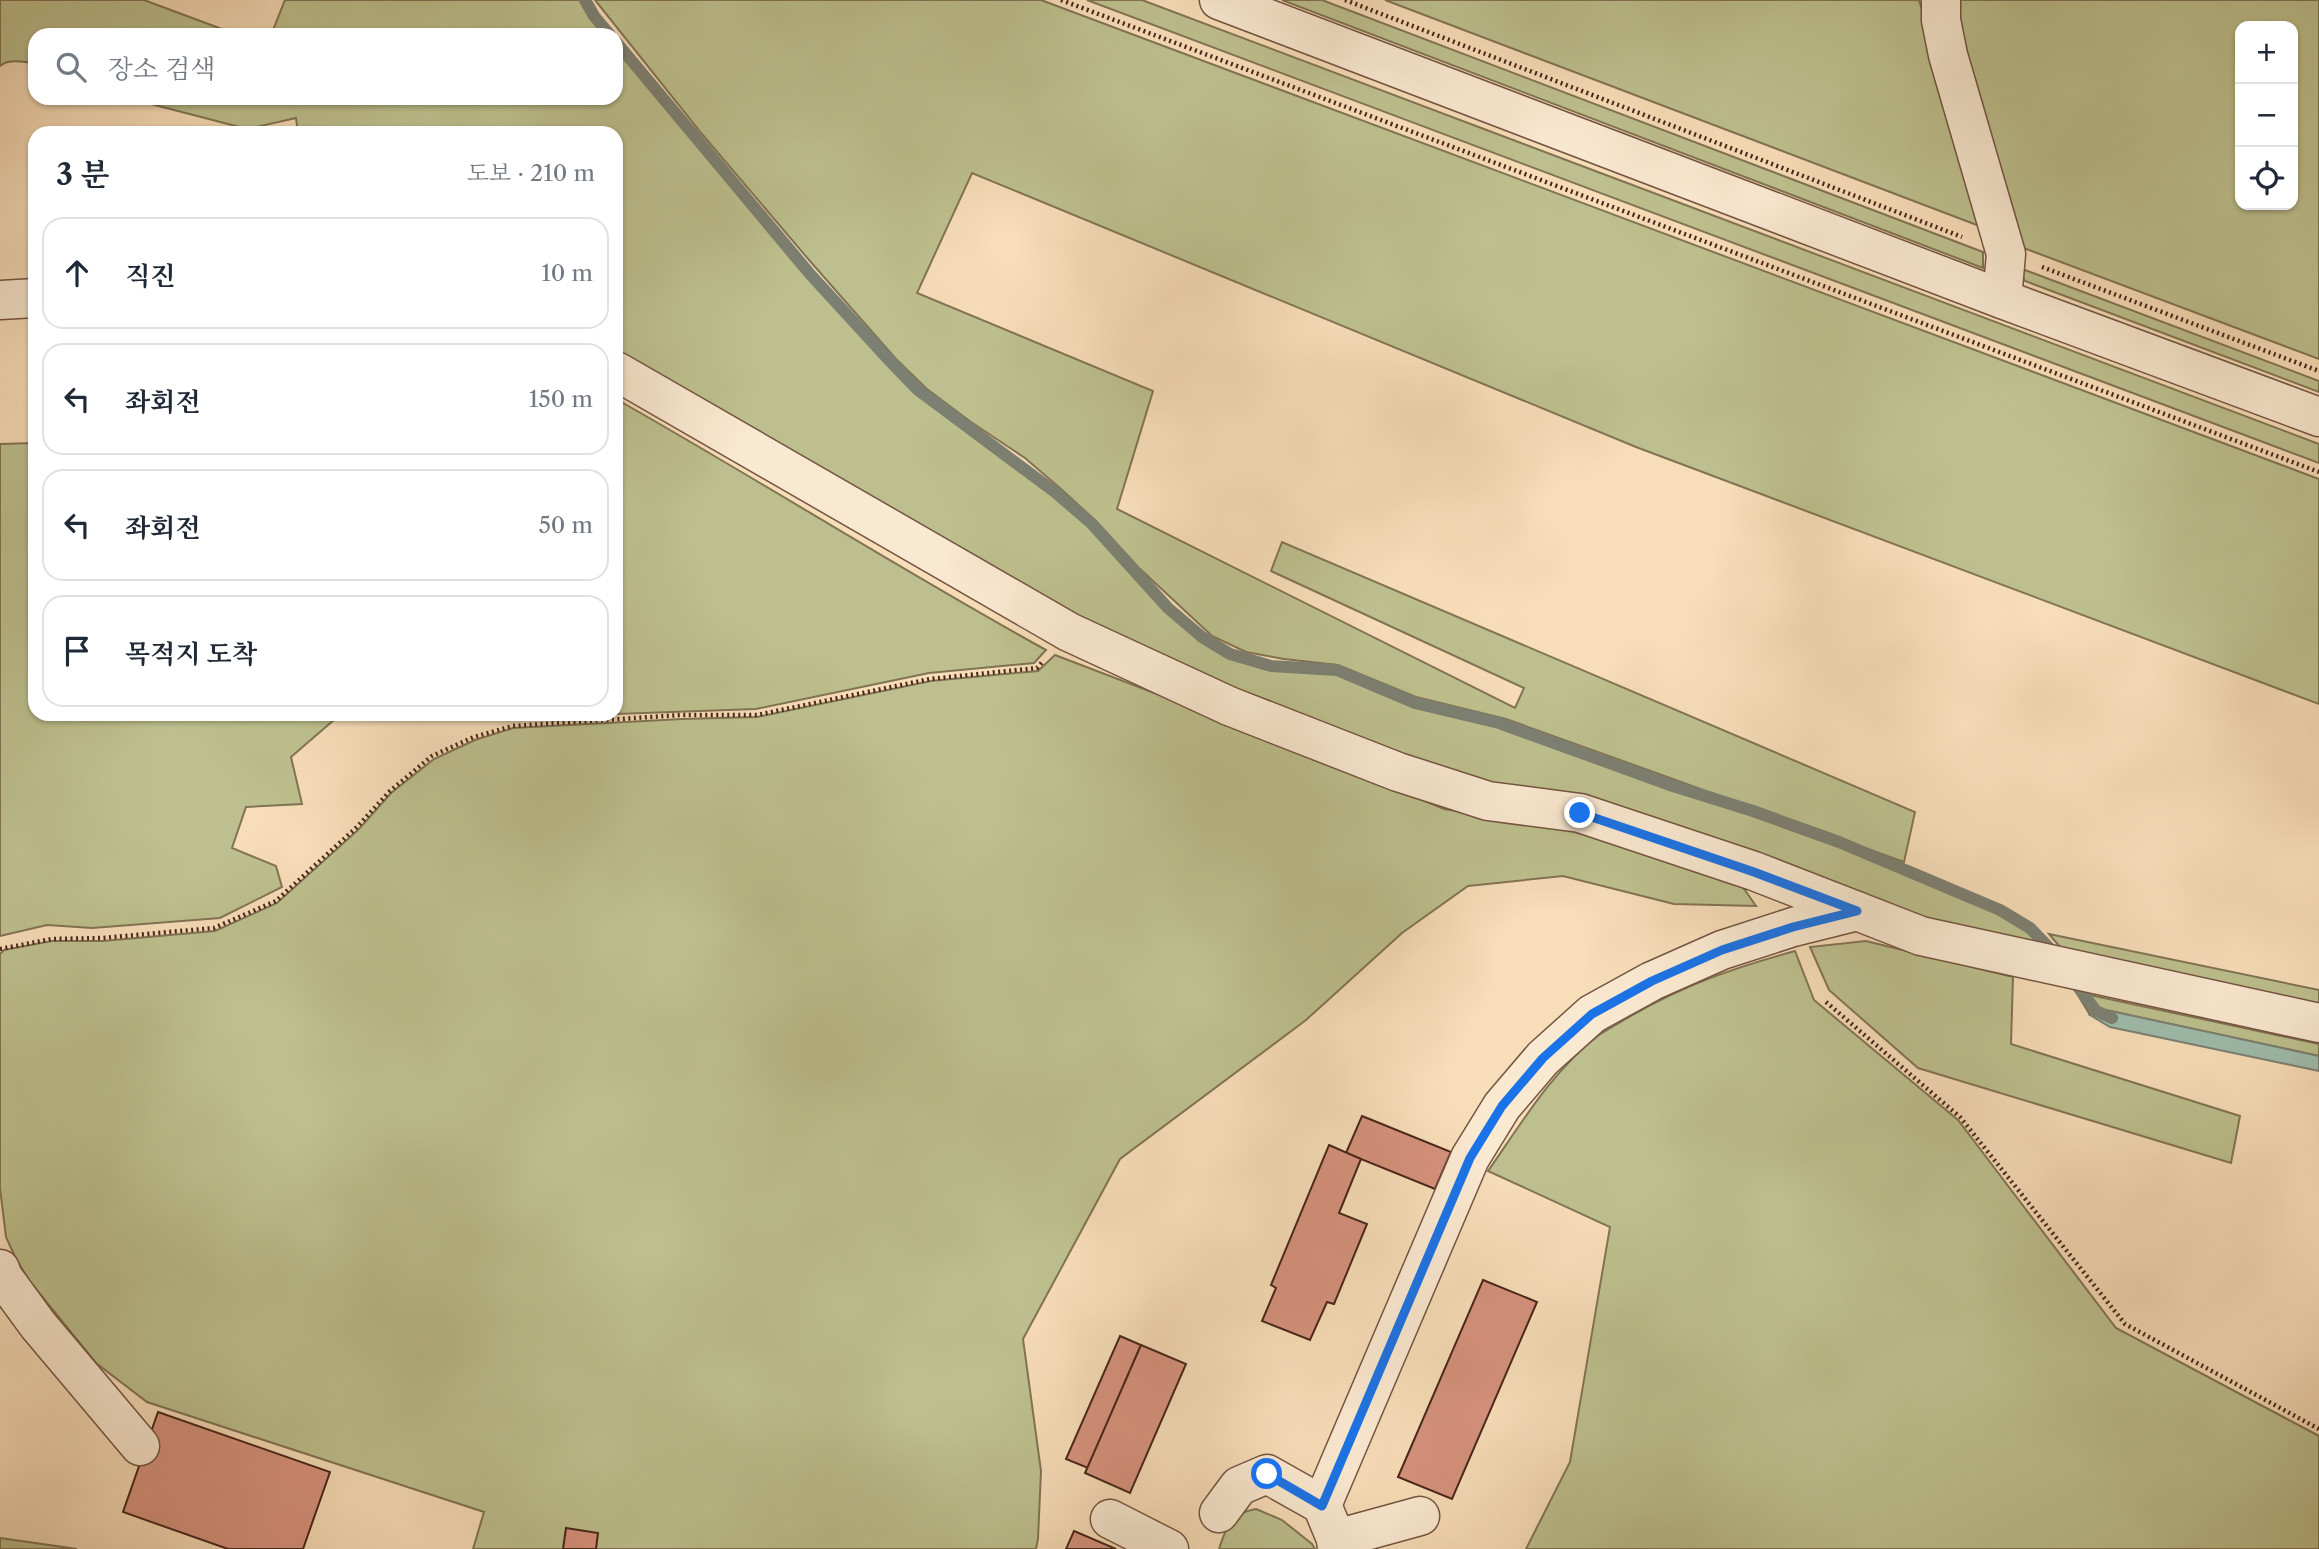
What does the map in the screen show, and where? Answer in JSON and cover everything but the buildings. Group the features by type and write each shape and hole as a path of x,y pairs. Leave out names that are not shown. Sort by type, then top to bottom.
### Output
{"street":[{"path":"1219,0 2319,417"},
{"path":"1941,0 1941,20 1948,55 2006,254 2002,299"},
{"path":"0,300 28,298"},
{"path":"623,375 1069,632 1229,706 1398,772 1488,801 1580,813 1754,872 1921,936 2319,1023"},
{"path":"1332,1531 1470,1158 1502,1106 1543,1058 1592,1014 1652,981 1722,950 1793,927 1857,911"},
{"path":"0,1269 38,1325 140,1446"},
{"path":"1219,1513 1240,1486 1267,1474 1332,1531"},
{"path":"1332,1531 1420,1516"},
{"path":"1110,1519 1169,1549"}],"path":[{"path":"1061,0 2319,472"},
{"path":"1345,0 2319,371"},
{"path":"623,719 681,715 757,715 930,678 1037,668 1069,632"},
{"path":"0,949 52,939 103,938 214,928 276,901 357,827 390,791 432,756 487,733 513,726 589,721"},
{"path":"1826,1002 1961,1116 2125,1324 2319,1429"}],"green space":[{"path":"0,0 144,0 219,28 28,28 28,62 12,61 0,66"},
{"path":"285,0 582,0 601,28 274,28"},
{"path":"595,0 1041,0 2319,479 2319,704 1636,447 972,173 917,293 1153,391 1117,509 1515,708 1524,688 1271,571 1282,542 1915,812 1904,862 1506,719 1416,697 1338,665 1246,652 1212,636 1138,567 1097,522 1061,489 1025,458 927,389 896,359 702,134 623,35 623,28 617,28"},
{"path":"1087,0 1142,0 2319,444 2319,463"},
{"path":"1282,0 1322,0 1983,252 1983,268"},
{"path":"1385,0 1919,0 1990,230"},
{"path":"1957,0 2319,0 2319,359 2021,247 1979,129"},
{"path":"623,54 808,276 885,361 916,392 1009,459 1090,525 1166,610 1200,639 1229,656 1270,668 1337,673 1413,706 1499,725 1672,789 1753,814 1838,845 1998,912 2028,930 2055,958 1436,771 1133,652 623,367 623,126 297,126 296,118 260,126 235,126 155,105 623,105"},
{"path":"2017,267 2319,381 2319,392 2025,281"},
{"path":"623,403 1046,650 1034,663 929,673 756,709 623,714"},
{"path":"28,443 28,721 333,721 291,757 302,804 246,807 232,848 276,866 282,887 220,918 92,928 47,925 0,936 0,444"},
{"path":"1055,655 1285,743 1444,809 1619,837 1733,873 1756,906 1674,904 1563,876 1468,886 1402,933 1306,1020 1120,1159 1023,1339 1041,1471 1036,1549 473,1549 484,1512 147,1402 96,1363 31,1283 16,1259 6,1237 0,1188 0,954 4,950 52,941 103,941 215,931 277,903 359,829 391,793 434,759 475,740 513,728 757,717 931,681 1038,671"},
{"path":"2049,934 2319,990 2319,1012 2071,960"},
{"path":"1866,941 2013,977 2011,1044 2240,1116 2231,1163 1918,1068 1829,990 1810,947"},
{"path":"1795,951 1814,1000 1958,1120 2116,1328 2319,1436 2319,1549 1526,1549 1570,1462 1610,1227 1488,1171 1552,1081 1599,1035 1691,986 1731,970"},
{"path":"2076,992 2319,1044 2319,1056 2106,1010 2090,1015"},
{"path":"1256,1509 1282,1520 1315,1549 1219,1549 1231,1522 1241,1514"},
{"path":"0,1538 77,1549 0,1549"}],"shaded area":[{"path":"2106,1010 2319,1056 2319,1071 2110,1027 2090,1015"}],"waterway":[{"path":"585,0 604,28"},
{"path":"623,50 810,274 918,390 1055,492 1091,523 1168,608 1202,637 1230,654 1271,666 1337,670 1415,703 1499,723 1839,842 2000,910 2030,928 2055,954"},
{"path":"2075,983 2096,1011 2112,1018"}],"route":[{"path":"1267,1474 1322,1506 1470,1158 1502,1106 1543,1058 1592,1014 1652,981 1722,950 1793,927 1857,911 1754,872 1580,813"}]}
